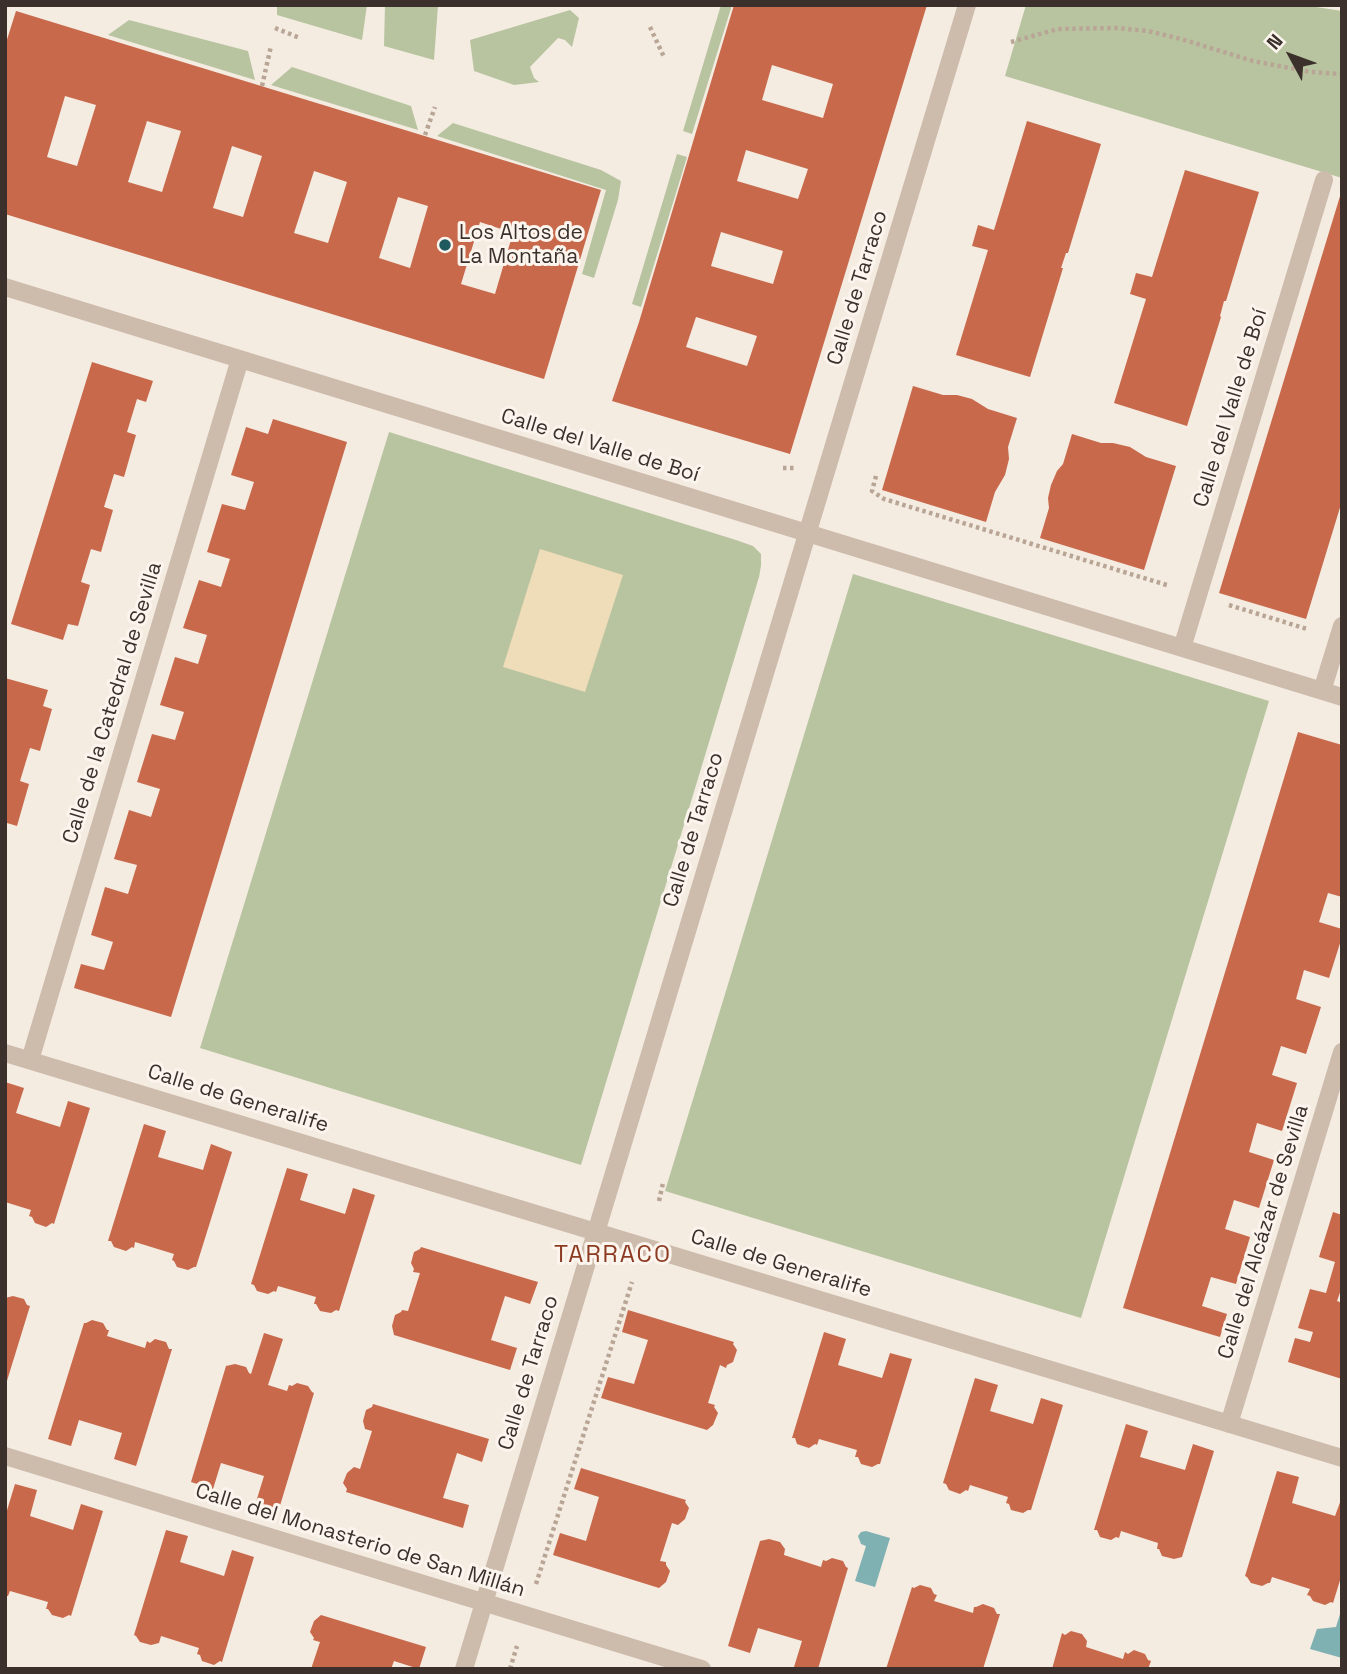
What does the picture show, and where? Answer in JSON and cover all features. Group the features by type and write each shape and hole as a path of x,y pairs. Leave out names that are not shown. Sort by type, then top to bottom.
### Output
{"street":[{"name":"Calle de Tarraco","path":"464,1669 967,5"},
{"name":"Calle del Valle de Boí","path":"1182,648 1324,180"},
{"name":"Calle del Valle de Boí","path":"5,287 1342,697"},
{"name":"Calle de la Catedral de Sevilla","path":"30,1060 240,359"},
{"path":"1322,691 1340,632"},
{"name":"Calle del Alcázar de Sevilla","path":"1229,1424 1342,1052"},
{"name":"Calle de Generalife","path":"5,1053 1342,1458"},
{"name":"Calle del Monasterio de San Millán","path":"5,1456 702,1669"}],"path":[{"path":"650,27 664,57"},
{"path":"275,28 300,38"},
{"path":"1011,42 1058,29 1116,28 1148,31 1181,38 1253,61 1311,72 1342,74"},
{"path":"262,86 271,46"},
{"path":"425,135 435,107"},
{"path":"876,476 872,491 884,499 1198,595 1340,632"},
{"path":"659,1200 663,1183"},
{"path":"510,1669 632,1282"}],"green space":[{"path":"277,5 367,5 362,40 277,15"},
{"path":"385,5 438,5 434,60 384,46"},
{"path":"721,5 732,5 692,134 683,131"},
{"path":"1026,5 1303,5 1342,11 1342,178 1005,76"},
{"path":"570,10 579,18 572,47 565,40 558,38 530,67 534,78 539,82 514,85 474,71 470,40"},
{"path":"129,20 248,51 255,80 108,35"},
{"path":"292,67 411,106 418,130 271,85"},
{"path":"453,123 601,170 621,181 618,200 594,278 582,274 606,190 437,136"},
{"path":"677,154 687,157 641,307 632,304"},
{"path":"389,432 736,540 753,546 761,554 759,577 581,1165 200,1048"},
{"path":"853,574 1269,701 1081,1318 665,1191"}],"sand":[{"path":"540,549 623,575 585,692 503,667"}],"water":[{"path":"866,1531 890,1538 875,1587 855,1581 866,1546 861,1544 858,1536"},
{"path":"1340,1614 1342,1658 1310,1649 1317,1629 1336,1627"}],"building":[{"path":"734,5 927,5 790,454 612,401 639,322","holes":["772,65 833,84 823,118 762,100","746,150 808,169 798,199 737,181","721,232 783,251 773,284 711,266","696,317 757,336 747,366 686,347"]},
{"path":"16,11 601,190 544,379 5,214 5,46","holes":["65,96 96,105 77,166 47,157","147,121 181,131 162,192 128,182","232,146 262,156 243,217 213,208","314,171 347,182 328,243 294,233","398,197 428,206 410,268 379,258","480,222 513,233 495,294 461,284"]},
{"path":"1027,121 1101,144 1061,268 1030,377 956,355 988,250 972,246 978,225 994,230"},
{"path":"1185,170 1259,192 1187,426 1114,403 1146,299 1130,294 1136,273 1152,277"},
{"path":"1341,193 1342,501 1306,619 1219,593"},
{"path":"92,362 153,381 146,402 137,399 127,432 136,435 124,477 114,474 104,507 113,510 101,552 91,549 81,582 90,585 78,626 68,624 63,640 11,624"},
{"path":"913,386 943,395 972,399 988,409 1017,418 1008,447 1009,459 1005,475 995,492 986,522 882,490"},
{"path":"273,419 347,442 171,1017 74,988 81,964 104,970 113,942 91,935 105,887 128,894 137,865 114,859 129,810 151,817 160,789 137,782 152,734 175,740 184,712 160,705 175,657 198,664 207,635 183,628 199,580 221,587 230,559 207,552 222,504 245,510 254,482 231,475 246,427 268,434"},
{"path":"1072,434 1101,443 1130,447 1146,457 1176,466 1144,570 1040,538 1049,508 1051,485 1063,464"},
{"path":"5,678 48,690 43,706 52,709 40,751 30,748 20,781 29,784 17,826 7,823 6,828"},
{"path":"1298,732 1342,745 1342,897 1328,893 1319,922 1342,929 1342,937 1329,978 1304,970 1296,999 1321,1007 1306,1054 1281,1046 1272,1075 1297,1083 1282,1131 1257,1123 1249,1152 1274,1160 1259,1208 1234,1200 1225,1229 1250,1237 1236,1284 1211,1277 1202,1306 1227,1314 1220,1337 1123,1308"},
{"path":"5,1082 24,1088 16,1113 60,1127 68,1101 90,1108 54,1224 46,1227 35,1223 29,1216 31,1210 5,1202"},
{"path":"144,1124 166,1131 158,1157 203,1170 211,1144 232,1152 196,1267 188,1270 177,1267 172,1260 174,1254 135,1242 134,1248 126,1251 114,1247 111,1241 108,1241"},
{"path":"287,1168 308,1174 300,1200 345,1214 353,1188 375,1195 339,1311 320,1311 314,1304 316,1297 278,1286 276,1292 268,1294 257,1291 251,1284"},
{"path":"1333,1212 1342,1215 1342,1287 1337,1301 1342,1303 1342,1379 1288,1362 1295,1338 1310,1342 1313,1332 1298,1328 1310,1289 1326,1293 1335,1262 1319,1257"},
{"path":"421,1247 538,1282 530,1304 505,1296 491,1340 517,1348 510,1370 394,1335 392,1326 395,1315 402,1310 408,1311 420,1273 413,1272 411,1263 414,1252"},
{"path":"13,1296 24,1299 30,1306 6,1384 5,1298"},
{"path":"628,1310 734,1342 737,1350 733,1362 726,1368 720,1365 708,1403 715,1405 718,1413 713,1425 707,1430 601,1398 608,1377 634,1384 648,1340 622,1332"},
{"path":"92,1320 103,1323 109,1330 107,1336 145,1348 147,1341 150,1343 155,1339 166,1342 169,1349 172,1349 136,1466 114,1459 122,1433 79,1420 71,1446 48,1439 84,1323"},
{"path":"824,1332 846,1339 838,1365 882,1378 890,1353 912,1359 880,1464 872,1467 861,1464 858,1457 855,1457 857,1450 819,1439 817,1445 809,1448 797,1444 795,1438 792,1438"},
{"path":"264,1333 283,1339 268,1385 287,1391 289,1385 297,1383 308,1386 314,1393 279,1509 256,1502 264,1476 221,1463 213,1489 191,1482 226,1366 235,1364 246,1367 251,1374"},
{"path":"975,1378 998,1385 990,1411 1033,1424 1041,1398 1063,1405 1031,1510 1023,1513 1011,1510 1006,1503 1008,1497 970,1485 968,1491 960,1494 949,1490 943,1483"},
{"path":"373,1404 489,1439 482,1462 457,1453 443,1498 469,1505 463,1528 346,1492 343,1483 347,1473 354,1467 360,1469 372,1431 365,1429 363,1421 366,1410"},
{"path":"1126,1424 1148,1431 1140,1457 1185,1470 1193,1444 1214,1451 1182,1557 1174,1559 1162,1556 1157,1549 1158,1543 1121,1531 1119,1538 1111,1540 1100,1537 1097,1530 1094,1530"},
{"path":"581,1468 686,1500 689,1508 685,1519 678,1525 672,1523 660,1561 666,1562 670,1571 666,1582 659,1588 553,1555 560,1533 586,1541 599,1497 574,1489"},
{"path":"1277,1471 1299,1477 1292,1503 1335,1516 1342,1497 1342,1574 1333,1603 1325,1605 1313,1601 1307,1595 1310,1589 1272,1577 1270,1583 1262,1586 1251,1583 1245,1576"},
{"path":"15,1484 37,1490 30,1516 73,1530 81,1504 103,1511 71,1616 63,1618 52,1615 46,1609 48,1602 10,1591 8,1596 5,1596 5,1517"},
{"path":"166,1530 188,1536 180,1562 224,1576 232,1550 254,1557 222,1662 214,1665 202,1661 197,1654 199,1648 161,1636 159,1643 151,1645 140,1642 134,1635"},
{"path":"769,1539 780,1542 785,1549 784,1555 821,1567 823,1560 832,1558 843,1561 848,1568 818,1669 794,1667 802,1641 758,1628 750,1653 728,1646 760,1541"},
{"path":"920,1585 931,1588 937,1595 934,1601 973,1613 974,1607 983,1604 994,1608 997,1614 1000,1614 983,1669 886,1669 912,1587"},
{"path":"321,1615 426,1647 419,1669 394,1661 391,1669 311,1669 320,1642 313,1640 310,1632 314,1621"},
{"path":"1071,1631 1082,1634 1087,1641 1086,1647 1123,1659 1125,1652 1128,1654 1134,1650 1145,1654 1151,1661 1148,1669 1052,1669 1062,1633 1065,1635"}],"place":[{"name":"Los Altos de La Montaña","path":"445,245"}],"district":[{"name":"TARRACO","path":"613,1255"}]}
